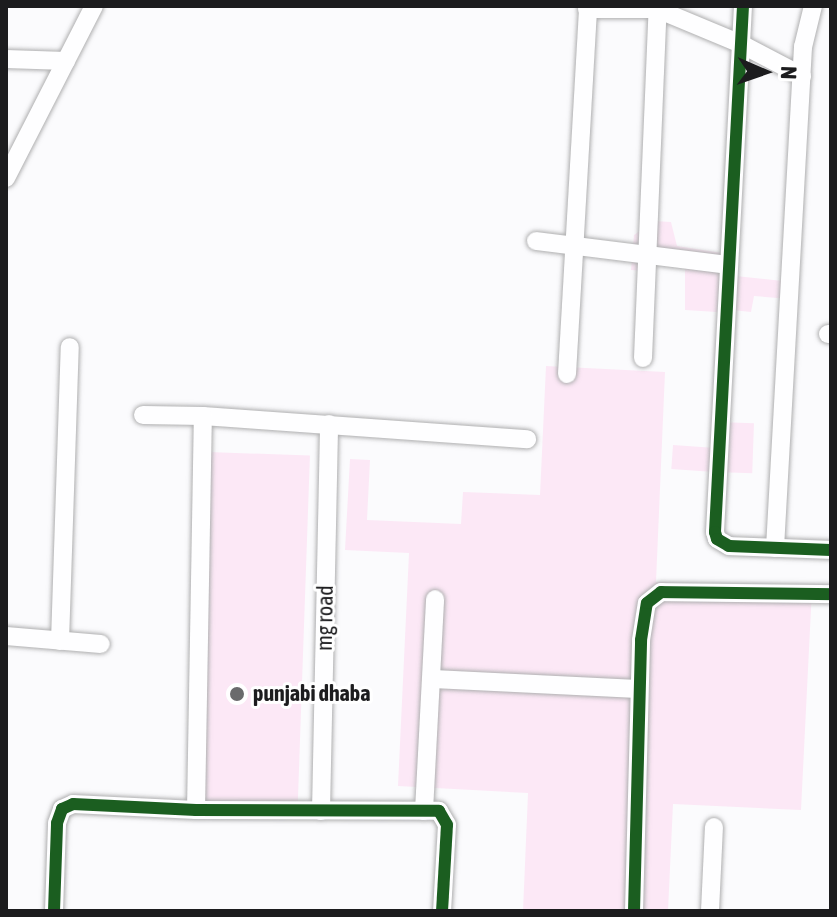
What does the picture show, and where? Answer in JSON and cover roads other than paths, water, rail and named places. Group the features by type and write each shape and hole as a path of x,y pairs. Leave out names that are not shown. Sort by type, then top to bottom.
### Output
{"street":[{"path":"6,178 94,6"},
{"path":"743,6 715,532 717,539 729,546 831,550"},
{"path":"775,548 803,47 813,6"},
{"path":"567,374 588,8 658,8 741,44 802,76"},
{"path":"643,358 658,8"},
{"path":"6,59 66,61"},
{"path":"536,241 574,243 729,265"},
{"path":"60,641 70,347"},
{"path":"143,415 203,416 527,439"},
{"path":"196,810 203,416"},
{"name":"mg road","path":"321,811 329,424"},
{"path":"634,911 639,689 644,611 653,595 661,592 831,594"},
{"path":"424,811 435,599"},
{"path":"6,636 101,644"},
{"path":"432,679 639,689"},
{"path":"54,911 57,823 62,809 73,804 196,810 443,813 447,825 442,911"},
{"path":"710,911 714,827"}],"place":[{"name":"punjabi dhaba","path":"237,694"}]}
